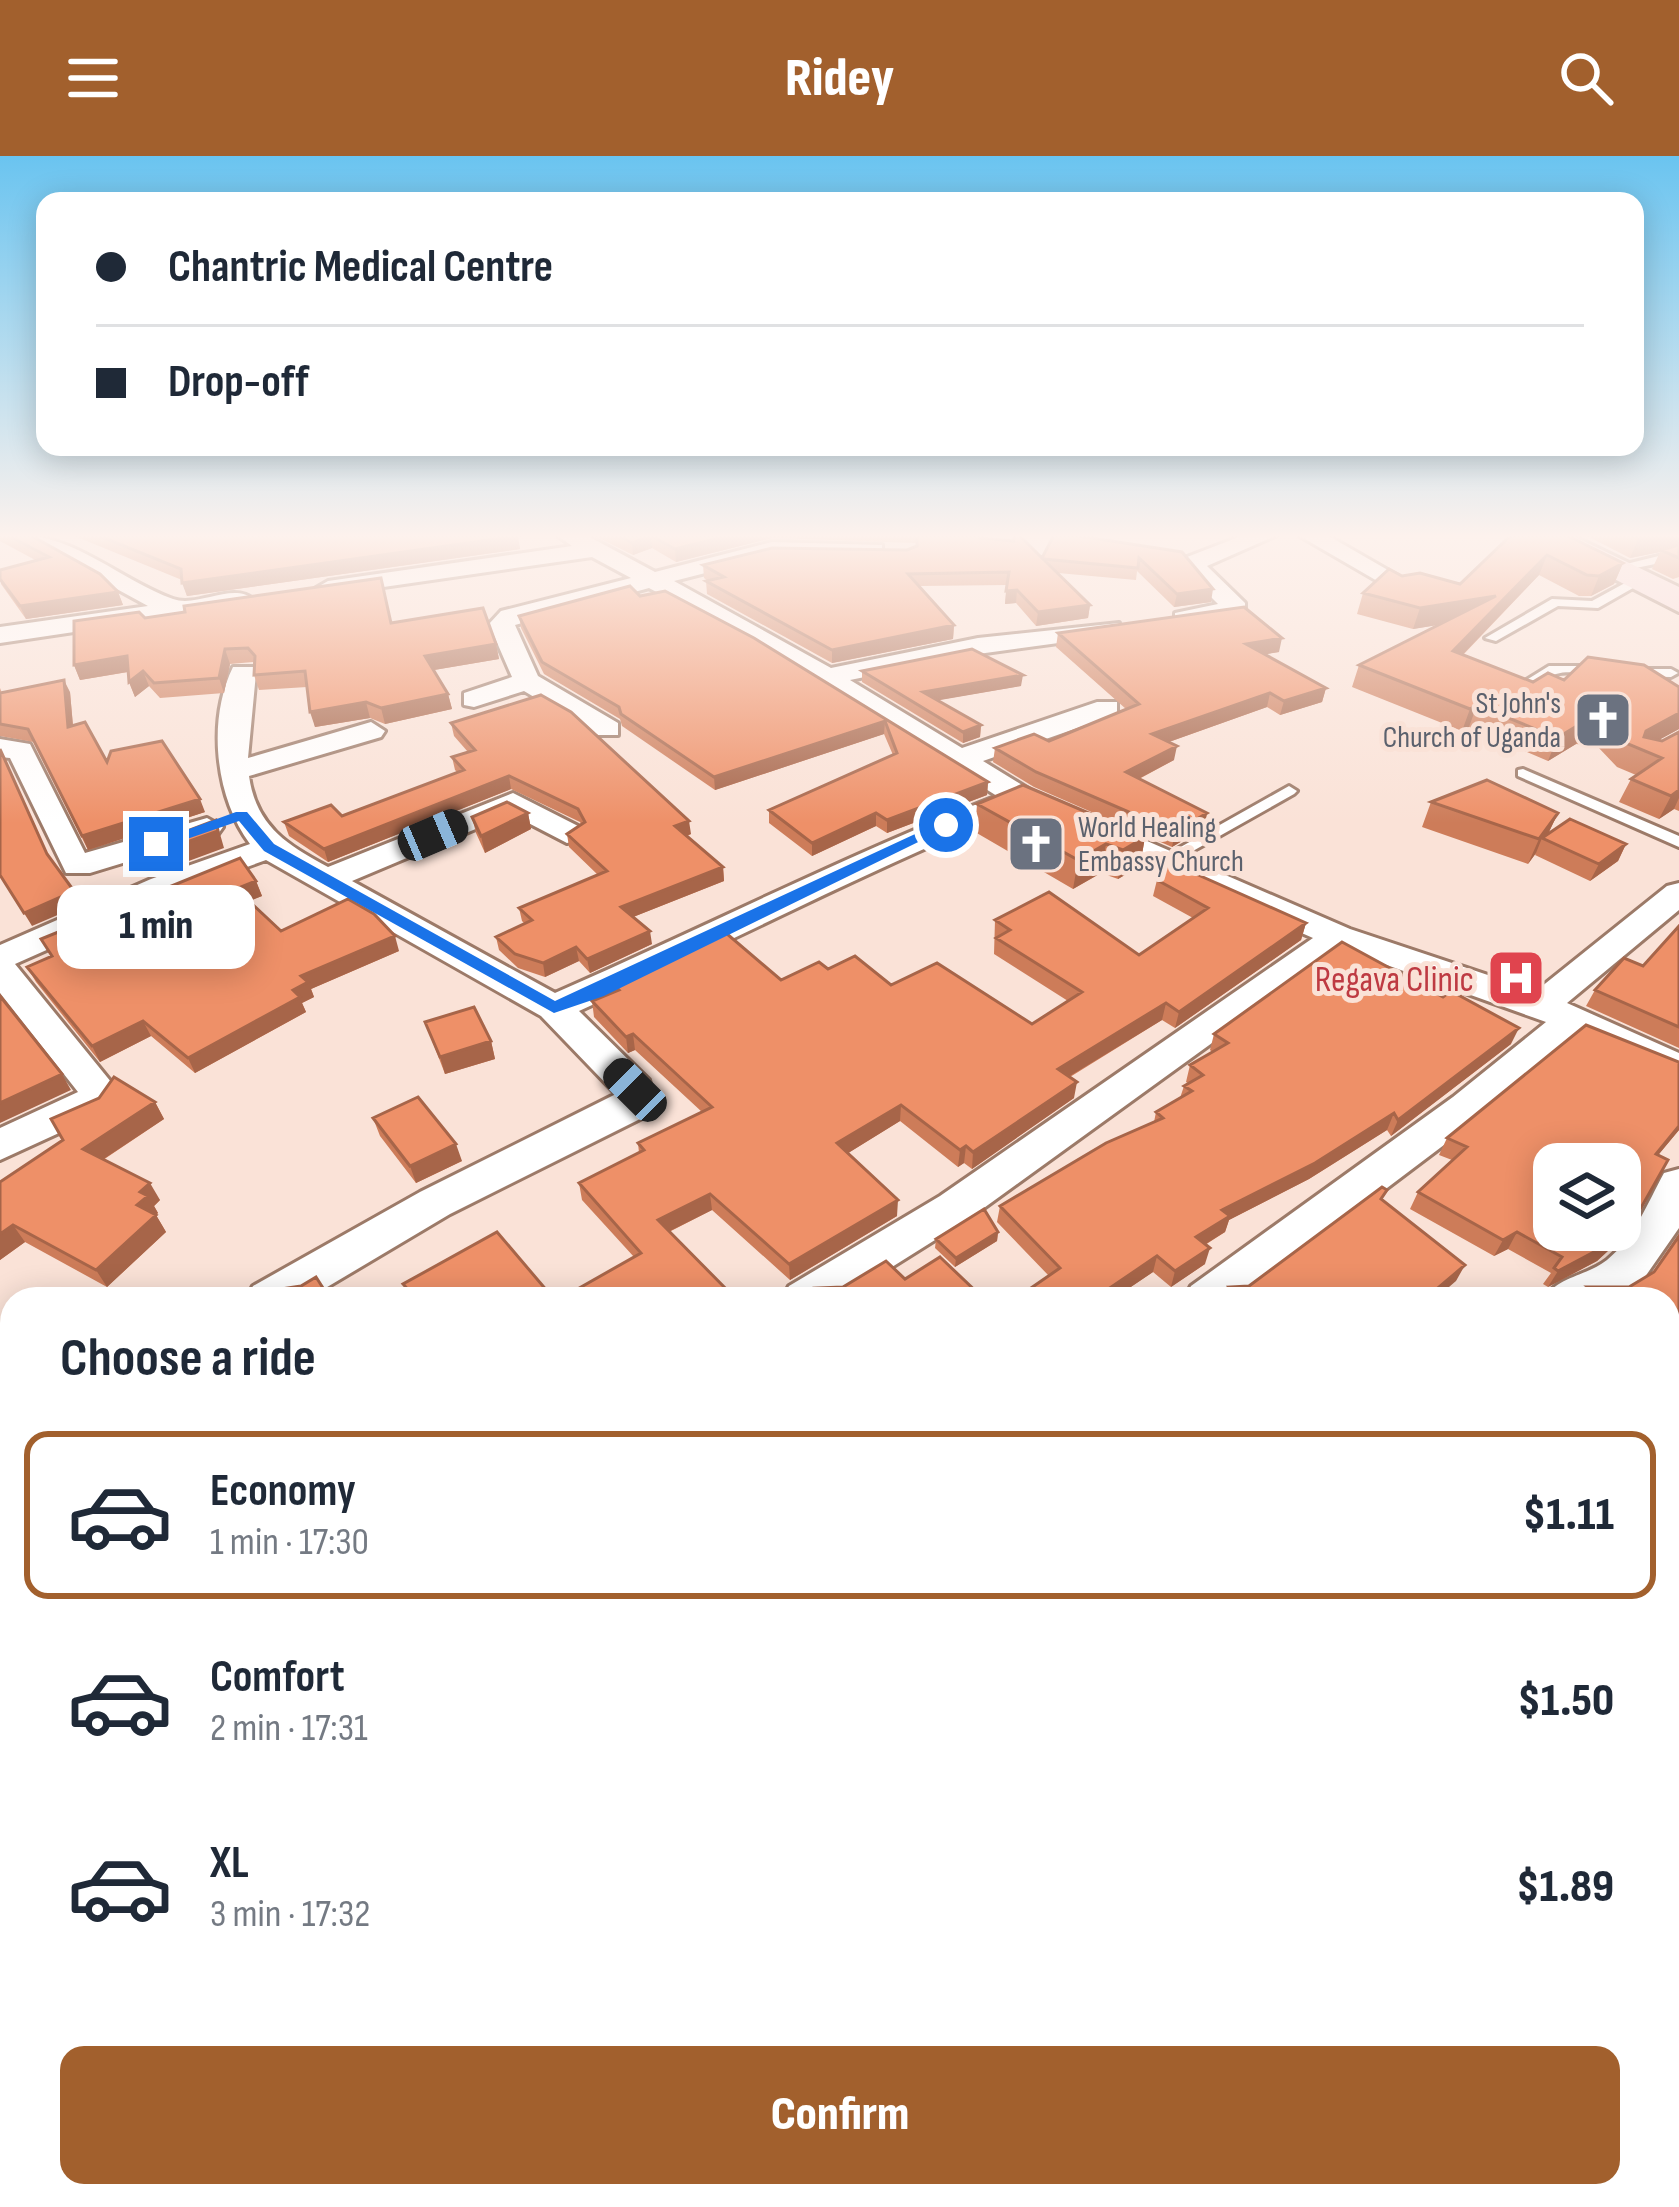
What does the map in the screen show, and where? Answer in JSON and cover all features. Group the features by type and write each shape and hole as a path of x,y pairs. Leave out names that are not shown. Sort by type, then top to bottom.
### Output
{"street":[{"path":"0,635 30,631"},
{"path":"505,631 527,681 608,729"},
{"path":"742,631 827,677 1021,797 1338,936 1557,1012 1679,1068"},
{"path":"827,677 978,646 1093,631"},
{"path":"243,673 232,772 242,815 269,848 554,1008 635,1090 636,1104 434,1203 290,1287"},
{"path":"474,699 527,681"},
{"path":"957,760 1108,708"},
{"path":"232,772 371,731"},
{"path":"0,748 20,750 40,781 68,856 78,866 113,859 242,815"},
{"path":"554,1008 761,915 875,855 1021,797"},
{"path":"323,880 513,802 567,833"},
{"path":"0,958 163,886 269,848"},
{"path":"1223,1287 1467,1107 1679,893"},
{"path":"825,1287 955,1207 1338,936"},
{"path":"0,969 100,1087 93,1101 0,1145"},
{"path":"1602,1287 1632,1265 1657,1234 1679,1184"}],"lane":[{"path":"1490,638 1503,631"},
{"path":"1516,692 1554,669 1676,673"},
{"path":"1523,773 1679,842"},
{"path":"1162,862 1288,791"}],"building":[{"path":"74,631 491,631 496,644 425,656 448,694 381,708 366,702 310,712 305,671 254,675 255,656 248,648 225,649 219,678 154,683 143,671 129,682 127,656 74,665"},
{"path":"526,631 740,631 988,782 887,820 876,813 812,843 769,810 897,753 885,721 714,777 621,714 619,707 542,662"},
{"path":"797,631 926,631 832,650"},
{"path":"1273,631 1282,638 1246,644 1326,688 1284,701 1270,693 1152,734 1177,746 1126,772 1207,813 1175,832 1036,772 995,748 1034,734 1049,741 1139,704 1058,633"},
{"path":"1427,631 1473,631 1453,651 1533,682 1548,673 1564,680 1588,657 1644,665 1679,687 1679,713 1646,731 1644,737 1662,741 1679,732 1679,790 1671,796 1631,779 1662,758 1628,744 1607,724 1585,721 1557,738 1359,665"},
{"path":"972,649 1023,675 923,692 981,725 963,732 862,671"},
{"path":"64,680 68,727 85,722 107,762 111,751 162,741 200,799 82,836 28,729 0,724 0,693"},
{"path":"541,695 571,712 689,821 675,826 723,867 621,907 650,931 587,959 576,947 543,963 515,954 496,937 532,920 519,908 607,871 567,834 585,822 578,809 509,776 324,849 284,822 331,805 342,816 464,770 452,757 475,750 451,723"},
{"path":"0,749 47,854 74,891 24,913 0,875"},
{"path":"1487,780 1558,813 1539,839 1431,802"},
{"path":"1023,785 1145,837 1123,850 1106,844 1078,860 977,804"},
{"path":"507,802 528,813 481,836 472,817"},
{"path":"1570,819 1626,844 1599,864 1542,838"},
{"path":"216,820 218,831 159,852 153,844"},
{"path":"240,858 256,881 236,889 281,931 348,899 374,914 395,936 301,976 308,982 293,990 300,997 188,1058 143,1021 92,1046 27,967 52,956 41,939"},
{"path":"1167,861 1306,923 1179,1012 1166,1003 1058,1069 1077,1082 973,1152 966,1146 960,1150 901,1105 837,1143 898,1200 789,1264 710,1194 658,1220 724,1287 581,1287 641,1253 579,1183 644,1150 638,1143 712,1107 633,1034 626,1037 592,1001 619,990 612,983 726,933 781,980 819,962 828,969 855,956 891,985 937,963 1032,1024 1082,992 996,938 1010,930 995,920 1049,892 1139,955 1208,908 1157,880"},
{"path":"1679,926 1679,1027 1595,990 1624,958 1643,966"},
{"path":"1342,942 1443,997 1451,991 1519,1028 1398,1120 1394,1113 1315,1163 1222,1210 1230,1216 1196,1237 1210,1248 1175,1271 1157,1256 1111,1287 1032,1287 1060,1268 1000,1206 1106,1143 1163,1118 1156,1112 1192,1091 1184,1086 1203,1075 1190,1065 1228,1043 1214,1034"},
{"path":"0,996 62,1074 0,1103"},
{"path":"474,1007 491,1041 440,1057 425,1022"},
{"path":"1586,1025 1679,1062 1679,1126 1656,1154 1668,1160 1641,1208 1641,1143 1533,1143 1533,1241 1517,1232 1503,1240 1418,1192 1467,1147 1447,1138"},
{"path":"114,1077 155,1102 83,1149 150,1183 140,1192 148,1196 137,1205 156,1215 96,1270 13,1225 0,1234 0,1182 63,1140 51,1119 99,1098"},
{"path":"418,1097 456,1144 410,1166 373,1118"},
{"path":"1382,1187 1387,1190 1381,1199 1465,1265 1439,1287 1229,1287 1249,1286"},
{"path":"984,1209 998,1232 956,1258 936,1239"},
{"path":"497,1232 544,1287 406,1287 403,1284"},
{"path":"1679,1236 1679,1287 1629,1287 1654,1272"},
{"path":"1551,1251 1596,1251 1558,1271 1554,1268 1562,1257"},
{"path":"940,1257 971,1287 843,1287 886,1261 905,1279"},
{"path":"316,1277 322,1287 294,1287"}],"place":[{"name":"St John's Church of Uganda","path":"1603,720"},
{"name":"World Healing Embassy Church","path":"1036,844"},
{"name":"Regava Clinic","path":"1516,978"}],"route":[{"path":"156,844 242,815 269,848 554,1008 598,992 875,855 946,825"}]}
